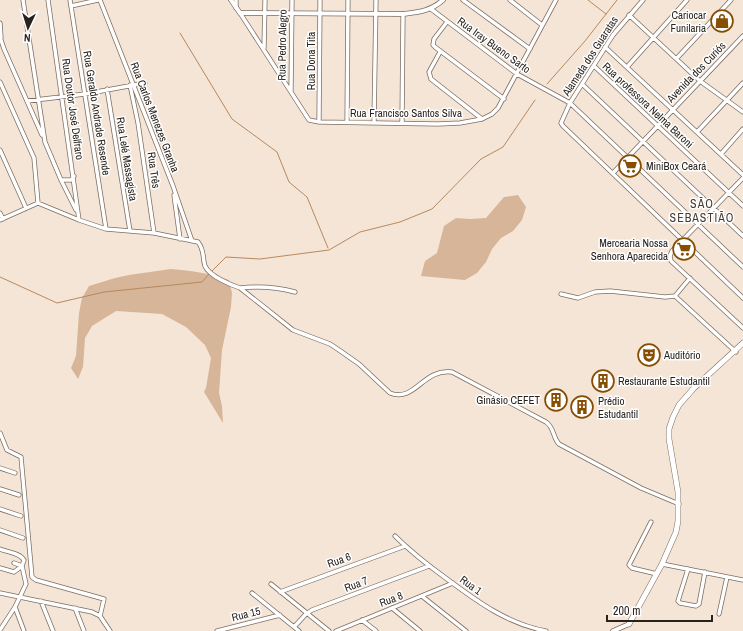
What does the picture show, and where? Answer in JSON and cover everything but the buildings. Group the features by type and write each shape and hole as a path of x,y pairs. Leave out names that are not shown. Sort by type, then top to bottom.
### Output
{"main road":[{"path":"629,624 657,574 676,532 679,504 670,450 669,429 679,405 694,388 742,345"}],"street":[{"path":"23,0 45,142"},
{"name":"Rua Doutor José Delfraro","path":"48,0 79,220"},
{"name":"Rua Geraldo Andrade Resende","path":"70,0 106,229"},
{"path":"71,6 99,0"},
{"name":"Rua Carlos Menezes Granha","path":"99,0 173,186 192,241"},
{"path":"231,0 291,91"},
{"path":"236,0 236,8"},
{"path":"264,49 265,0"},
{"name":"Rua Pedro Alegro","path":"291,91 292,0"},
{"name":"Rua Dona Tita","path":"319,122 320,0"},
{"path":"347,122 348,0"},
{"path":"374,123 376,0"},
{"path":"240,13 403,14 422,12 431,9 443,0"},
{"path":"464,0 530,49"},
{"path":"510,0 542,25"},
{"name":"Rua Francisco Santos Silva","path":"291,91 307,118 312,121 460,123 482,119 492,114 504,99 556,0"},
{"name":"Alameda dos Guaratas","path":"613,173 562,126 561,121 570,103 613,35 643,0"},
{"path":"627,66 688,0"},
{"path":"677,58 731,0"},
{"name":"Rua Iray Bueno Sarto","path":"431,9 517,74 570,103 627,159 743,267"},
{"path":"402,123 403,14"},
{"path":"629,15 700,81 743,112"},
{"path":"447,22 433,42 433,45 440,52 504,99"},
{"path":"0,23 2,50 27,101 61,180 78,213"},
{"name":"Avenida dos Curiós","path":"613,173 743,36"},
{"path":"605,47 743,176 670,254 671,261 743,328"},
{"path":"440,52 429,72 430,79 482,119"},
{"name":"Rua professora Nelma Baroni","path":"594,66 743,206"},
{"path":"0,82 34,158 38,202"},
{"path":"27,101 85,94 145,83"},
{"path":"697,132 743,83"},
{"path":"582,84 743,236"},
{"name":"Rua Três","path":"132,85 154,233"},
{"name":"Rua Lelé Massagista","path":"107,89 130,231"},
{"path":"138,123 147,121"},
{"path":"720,154 743,129"},
{"path":"0,150 26,208"},
{"path":"613,173 743,298"},
{"path":"61,180 71,180 74,176"},
{"path":"173,186 180,239"},
{"path":"0,213 1,219 38,202"},
{"path":"38,202 79,220 106,229 154,233 192,241 199,244 204,254 205,266 208,271 233,286 240,288 280,288 295,292"},
{"path":"561,294 578,298 595,292 610,291 665,298 675,296 690,278"},
{"path":"240,288 293,330 330,344 339,350 359,364 395,395 402,395 412,390 438,372 452,372 546,422 551,427 559,444 641,488 679,504"},
{"path":"675,296 736,351"},
{"path":"0,433 7,450 21,457 32,577 36,580 104,599 100,616"},
{"path":"0,468 15,473"},
{"path":"0,489 19,495"},
{"path":"0,509 21,516"},
{"path":"651,522 628,565 632,568 657,574"},
{"path":"0,530 23,538"},
{"name":"Rua 1","path":"395,536 429,566 484,606 508,620 523,626 546,631"},
{"name":"Rua 6","path":"280,592 405,546"},
{"path":"0,549 22,557 24,560 22,566 26,584 15,607 0,630"},
{"path":"14,563 22,566"},
{"path":"662,564 743,580"},
{"path":"0,568 14,572 22,566"},
{"name":"Rua 7","path":"294,627 306,614 318,608 429,566"},
{"path":"688,569 678,601 680,603 696,606 699,604 705,572"},
{"path":"719,614 727,577"},
{"name":"Rua 8","path":"336,631 452,583"},
{"path":"271,584 306,614 329,631"},
{"path":"0,593 92,612 100,616 110,631"},
{"path":"252,593 299,631"},
{"path":"423,596 466,631"},
{"path":"41,601 53,631"},
{"path":"15,607 24,631"},
{"path":"75,608 84,631"},
{"path":"392,608 420,631"},
{"name":"Rua 15","path":"217,631 280,615"},
{"path":"362,620 376,631"},
{"path":"613,631 629,624"},
{"path":"625,631 629,624"}],"shaded area":[{"path":"518,195 526,207 522,220 513,231 501,238 492,249 486,262 477,273 465,280 421,276 425,261 437,253 444,226 456,218 486,218 504,197"},
{"path":"171,269 201,273 229,280 232,293 231,307 222,350 219,393 222,406 223,423 204,392 211,358 205,345 186,327 162,314 116,311 92,326 85,338 83,367 78,379 71,368 76,356 79,313 82,298 89,286 129,275"}],"waterway":[{"path":"588,0 606,14"},
{"path":"547,84 585,41 617,0"},
{"path":"180,33 232,119 277,152 289,182 307,197 328,248"},
{"path":"211,272 226,257 260,259 329,250 360,232 400,222 432,209 481,159 503,147 535,100"},
{"path":"0,277 57,303 104,292 202,282 209,274"}],"place":[{"name":"Cariocar Funilaria","path":"722,21"},
{"name":"MiniBox Ceará","path":"630,166"},
{"name":"Mercearia Nossa Senhora Aparecida","path":"684,249"},
{"name":"Auditório","path":"649,355"},
{"name":"Restaurante Estudantil","path":"603,381"},
{"name":"Ginásio CEFET","path":"556,400"},
{"name":"Prédio Estudantil","path":"582,407"}],"district":[{"name":"SÃO SEBASTIÃO","path":"702,211"}]}
